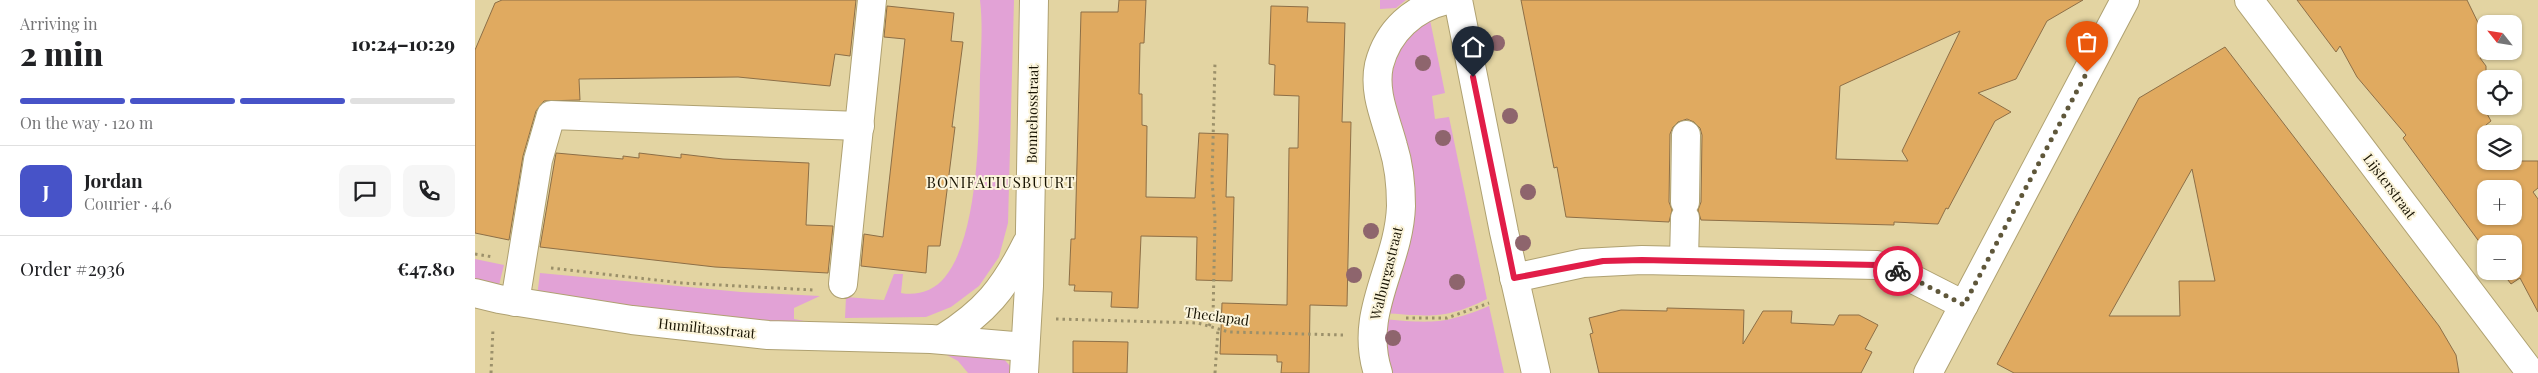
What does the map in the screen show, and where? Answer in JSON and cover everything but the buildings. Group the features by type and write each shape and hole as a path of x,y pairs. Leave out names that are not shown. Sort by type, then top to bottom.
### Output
{"street":[{"path":"831,287 859,126 873,0"},
{"name":"Bonnehosstraat","path":"942,339 1024,360 1028,318 1034,0"},
{"name":"Walburgastraat","path":"1378,373 1373,355 1373,325 1395,248 1401,207 1395,153 1380,105 1379,65 1387,45 1397,28 1427,5 1447,0"},
{"path":"1458,0 1514,278 1536,373"},
{"path":"1928,373 2125,0"},
{"name":"Lijsterstraat","path":"2249,0 2531,373"},
{"path":"496,298 551,115 859,126"},
{"path":"1684,261 1687,135"},
{"path":"942,339 963,326 1001,289 1029,239"},
{"path":"1514,278 1603,261 1877,265 1895,270 1964,305"},
{"name":"Humilitasstraat","path":"496,298 632,320 768,335 942,339"}],"path":[{"path":"1209,326 1213,318 1215,218 1212,180 1215,62"},
{"path":"475,254 496,258"},
{"path":"547,268 682,283 831,287"},
{"path":"491,373 491,336 496,298"},
{"name":"Theclapad","path":"1028,318 1197,323 1229,332 1373,325 1441,319 1461,314 1492,302"},
{"path":"1215,373 1219,329"}],"shaded area":[{"path":"980,0 1014,0 1008,223 999,257 979,286 951,307 926,317 845,318 846,297 884,300 894,274 903,274 901,293 913,294 925,291 941,282 956,259 965,235 975,181 979,124"},
{"path":"1380,0 1406,0 1396,8 1380,9"},
{"path":"1429,15 1445,93 1432,96 1435,119 1449,117 1487,299 1472,306 1437,315 1383,313 1388,309 1387,73 1392,74 1398,53 1394,52"},
{"path":"475,259 504,265 498,289 475,282"},
{"path":"540,273 741,292 820,296 794,308 794,319 830,326 796,325 537,296"},
{"path":"1489,306 1504,373 1392,373 1391,369 1386,370 1382,319 1425,322 1448,320"},
{"path":"943,353 1003,358 1013,373 968,373 958,361"}],"way so far":[{"path":"1898,271 1964,305 2087,72"}],"district":[{"name":"BONIFATIUSBUURT","path":"1001,182"}],"route":[{"path":"1473,77 1514,278 1583,263 1642,260 1877,265 1898,271"}]}
